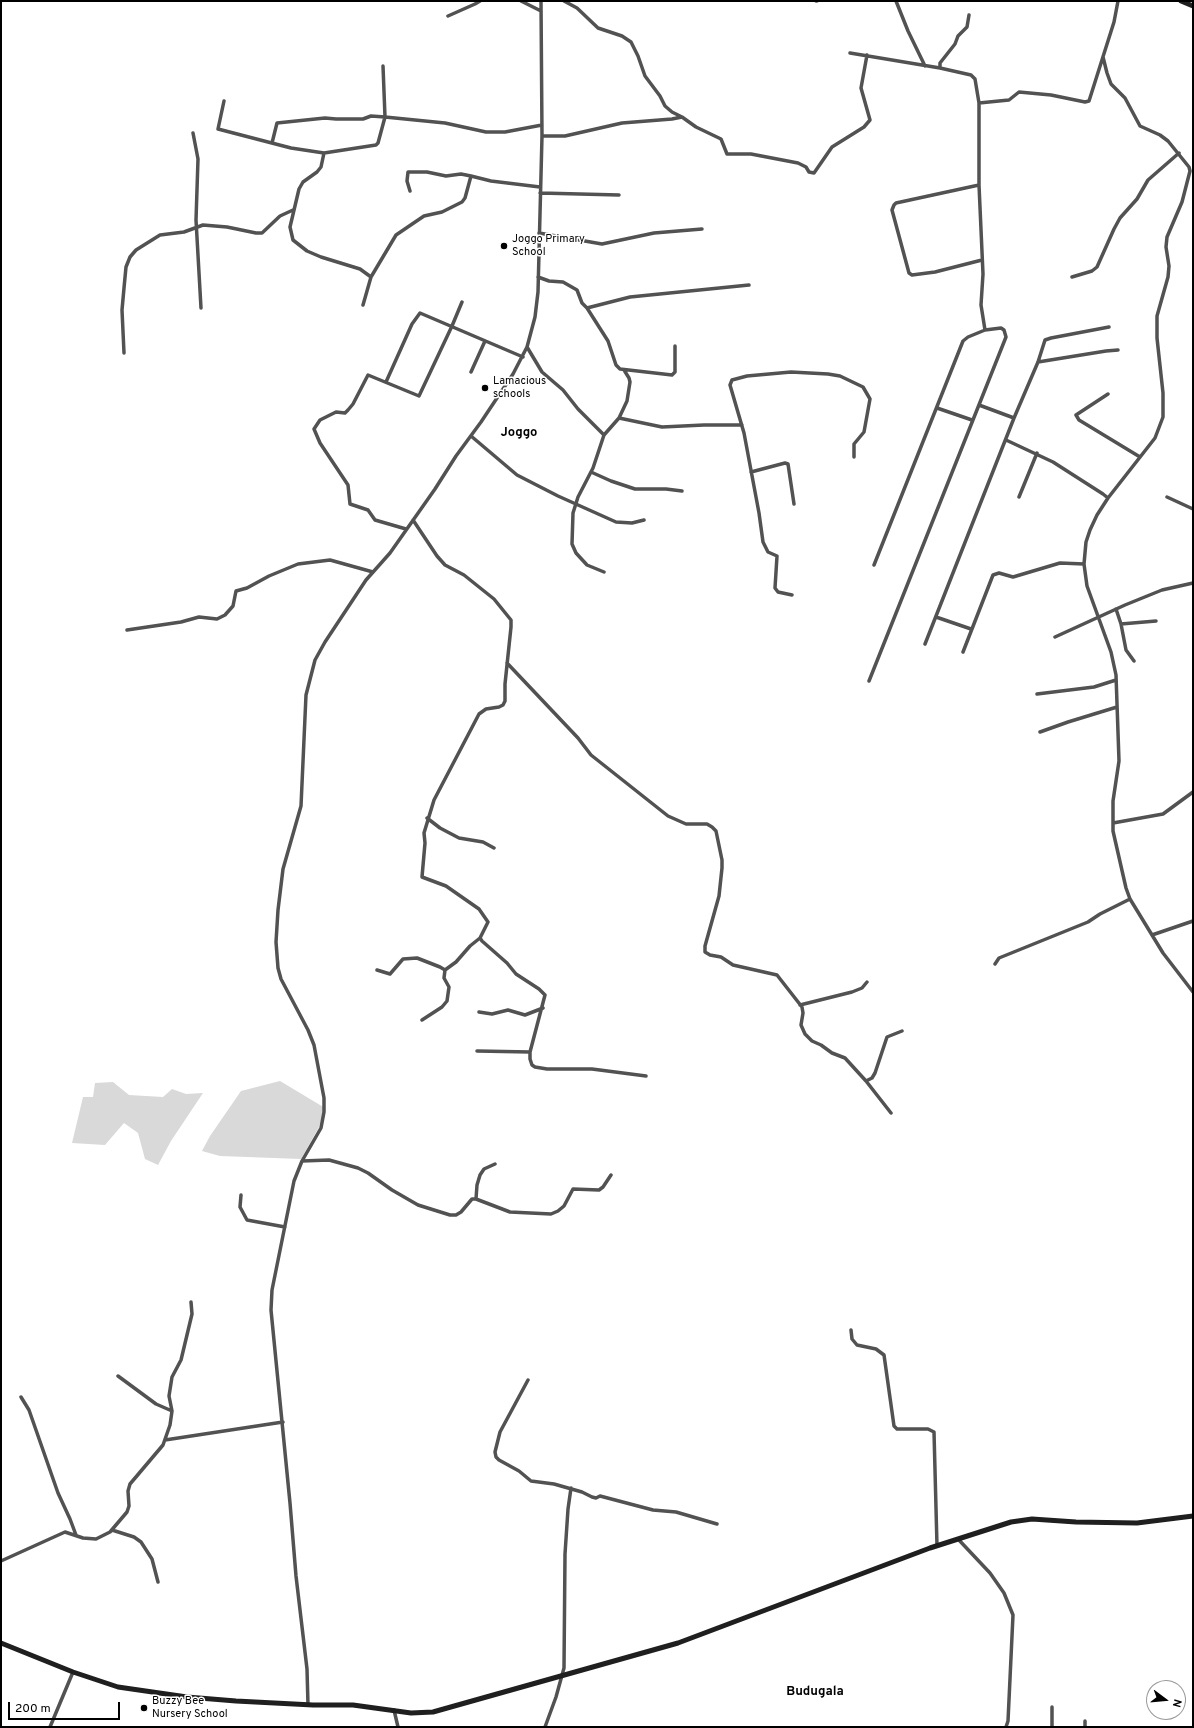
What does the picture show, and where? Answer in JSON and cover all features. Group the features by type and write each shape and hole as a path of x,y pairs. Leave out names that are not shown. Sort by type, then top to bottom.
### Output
{"street":[{"path":"448,16 480,1"},
{"path":"521,1 541,11"},
{"path":"308,1705 307,1669 296,1576 283,1422 270,1310 272,1290 294,1181 302,1160 321,1128 324,1112 324,1098 314,1045 308,1030 281,979 278,968 276,942 283,869 301,806 306,695 311,671 325,642 366,580 382,563 498,397 523,357 527,347 535,317 538,292 542,136 541,1"},
{"path":"564,1 577,8 598,28 622,36 631,42 645,76 660,96 665,106 696,127 721,139 727,154 751,154 798,163 806,167 809,172 814,173 832,147 864,127 870,120 861,88 867,55"},
{"path":"896,1 908,31 925,66"},
{"path":"979,103 1009,100 1019,92 1051,95 1086,102 1091,98 1095,78 1114,22 1118,1"},
{"path":"1181,1 1193,6"},
{"path":"940,68 940,63 955,44 958,36 967,26 969,15"},
{"path":"850,53 940,68 971,75 975,79 979,103 979,185 982,260 981,305 985,330"},
{"path":"1103,57 1106,74 1111,84 1125,98 1140,126 1160,135 1179,153 1189,166 1189,179 1178,214 1167,237 1166,247 1169,266 1168,277 1157,316 1157,338 1163,393 1163,417 1155,438 1108,498 1090,530 1086,542 1084,564 1087,586 1111,652 1116,680 1119,761 1113,801 1113,823 1114,838 1126,888 1130,899 1163,953 1193,992"},
{"path":"224,101 218,129 290,148 324,153 376,144 378,143 385,117 384,66"},
{"path":"272,143 277,123 325,118 363,119 371,116 385,117 445,123 486,132 505,132 542,125"},
{"path":"542,136 565,136 622,123 682,117"},
{"path":"193,132 198,159 197,226 200,308"},
{"path":"324,153 321,167 317,172 303,182 299,189 290,227 293,240 307,251 354,267 371,277"},
{"path":"1072,277 1092,271 1097,267 1120,218 1137,199 1148,180 1179,153"},
{"path":"410,191 407,181 407,174 408,172 413,171 446,176 461,174 540,187"},
{"path":"363,305 371,277 396,235 424,216 442,212 462,202 465,198 471,176"},
{"path":"979,185 896,203 892,210 909,273 912,275 935,272 982,260"},
{"path":"540,193 619,195"},
{"path":"124,353 122,310 126,267 130,256 136,250 160,235 184,232 203,225 227,227 262,233 280,216 293,210"},
{"path":"539,233 602,244 654,233 702,229"},
{"path":"538,277 563,282 571,285 577,290 582,303 587,308 608,341 616,365 620,370 672,375 675,372 676,346"},
{"path":"587,308 630,297 749,285"},
{"path":"406,529 375,520 368,510 350,504 348,485 320,443 314,429 320,420 336,412 345,412 348,410 353,404 368,375 420,396 462,302"},
{"path":"386,382 412,324 420,313 523,357"},
{"path":"925,644 1014,418 1038,362 1045,340 1109,327"},
{"path":"869,682 1006,337 1006,332 1001,328 985,330 968,337 963,341 874,565"},
{"path":"471,372 485,341"},
{"path":"527,347 542,372 563,390 578,409 604,435"},
{"path":"1038,362 1118,350"},
{"path":"604,572 587,565 576,553 572,544 572,532 575,504 591,472 604,435 619,418 627,401 629,392 629,378 624,370"},
{"path":"792,595 778,592 775,588 777,556 768,552 763,542 742,425 730,385 732,380 735,378 790,372 834,374 863,387 870,399 864,432 854,444 854,457"},
{"path":"1108,394 1076,416 1079,420 1140,457"},
{"path":"979,405 1014,418"},
{"path":"937,408 972,420"},
{"path":"619,418 660,426 704,424 742,425"},
{"path":"471,436 517,475 575,504 623,523 632,523 644,520"},
{"path":"1006,440 1037,453 1108,498"},
{"path":"1019,498 1037,453"},
{"path":"751,472 785,463 788,464 794,504"},
{"path":"591,472 635,489 666,489 682,491"},
{"path":"1167,497 1193,509"},
{"path":"413,520 437,556 445,565 472,581 494,599 510,620 511,627 505,684 506,696 503,705 486,709 479,714 434,800 424,833 425,843 422,876 446,886 479,909 488,922 480,938 470,946 456,962 445,970 444,978 449,987 446,1001 442,1007 422,1020"},
{"path":"127,630 182,622 199,617 217,619 225,615 233,606 236,591 247,588 269,576 298,564 330,560 373,572"},
{"path":"963,652 994,575 999,573 1013,577 1060,563 1084,564"},
{"path":"1055,637 1098,616 1162,590 1193,583"},
{"path":"1116,609 1121,624 1126,650 1134,661"},
{"path":"936,617 971,629"},
{"path":"1121,624 1156,621"},
{"path":"507,663 578,738 591,755 668,816 686,824 707,824 716,831 722,860 722,868 719,896 705,946 705,952 710,956 721,957 733,965 777,975 800,1005 803,1013 801,1025 805,1034 812,1041 821,1045 832,1054 845,1058 866,1081 891,1113"},
{"path":"1037,694 1094,687 1116,680"},
{"path":"1040,732 1117,707"},
{"path":"1113,823 1163,814 1193,792"},
{"path":"428,818 440,828 459,838 483,842 494,848"},
{"path":"995,964 999,958 1088,922 1100,914 1130,899"},
{"path":"1152,935 1193,921"},
{"path":"480,938 516,974 543,993 545,999 530,1052 532,1065 540,1068 592,1069 646,1076"},
{"path":"377,970 390,974 403,959 417,958 440,966 445,970"},
{"path":"800,1005 852,992 862,988 867,982"},
{"path":"479,1012 492,1014 508,1010 525,1015 543,1008"},
{"path":"866,1081 872,1078 875,1073 887,1037 902,1031"},
{"path":"478,1051 530,1052"},
{"path":"302,1160 329,1160 358,1168 418,1205 450,1215 456,1215 461,1212 472,1199 476,1199 510,1212 551,1214 558,1212 564,1206 573,1189 599,1190 603,1187 611,1175"},
{"path":"476,1199 477,1185 480,1175 484,1170 495,1164"},
{"path":"241,1195 240,1207 247,1220 285,1227"},
{"path":"1,1561 65,1532 83,1538 96,1539 106,1535 112,1530 128,1509 128,1491 132,1480 161,1448 170,1425 172,1411 169,1396 172,1377 181,1360 192,1314 191,1302"},
{"path":"851,1330 852,1339 857,1345 876,1349 884,1355 894,1426 897,1429 928,1429 934,1432 937,1546"},
{"path":"118,1376 156,1404 172,1411"},
{"path":"528,1380 500,1432 496,1443 496,1456 531,1481 570,1488 596,1498 600,1496 653,1510 676,1512 717,1524"},
{"path":"21,1397 29,1410 58,1493 76,1535"},
{"path":"165,1440 283,1422"},
{"path":"545,1727 563,1676 565,1657 565,1554 570,1488"},
{"path":"1,1643 73,1672 118,1687 187,1697 308,1705 353,1706 411,1713 433,1712 678,1642 937,1546 1011,1522 1023,1520 1137,1522 1193,1516"},
{"path":"112,1530 134,1537 141,1542 152,1559 158,1582"},
{"path":"958,1539 990,1573 1004,1593 1013,1616 1008,1721 1006,1727"},
{"path":"50,1727 73,1672"},
{"path":"1052,1707 1052,1727"},
{"path":"394,1710 398,1727"},
{"path":"1085,1721 1085,1727"}],"shaded area":[{"path":"280,1081 325,1108 319,1127 301,1159 220,1156 202,1151 210,1136 241,1091"},
{"path":"113,1082 129,1095 163,1097 172,1089 186,1094 203,1093 171,1141 158,1165 145,1159 138,1133 124,1123 105,1145 72,1143 83,1097 93,1097 95,1083"}],"place":[{"name":"Joggo Primary School","path":"504,246"},
{"name":"Lamacious schools","path":"485,388"},
{"name":"Buzzy Bee Nursery School","path":"144,1708"}],"district":[{"name":"Joggo","path":"519,433"},
{"name":"Budugala","path":"815,1692"}]}
